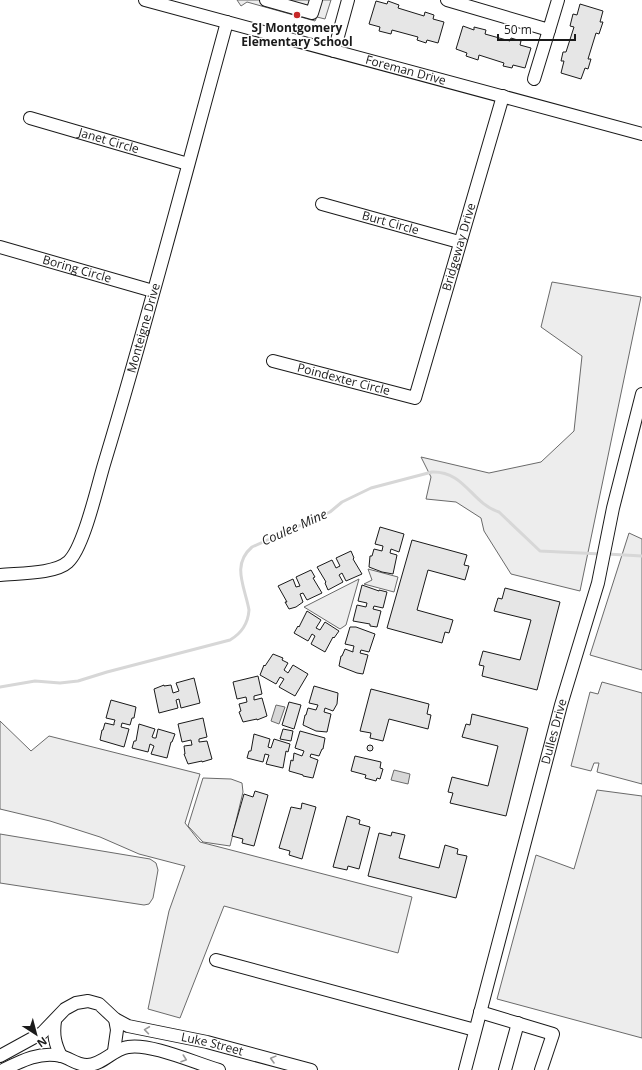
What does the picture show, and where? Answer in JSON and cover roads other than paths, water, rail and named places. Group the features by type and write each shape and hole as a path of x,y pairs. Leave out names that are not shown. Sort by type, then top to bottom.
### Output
{"street":[{"name":"Foreman Drive","path":"146,0 642,134"},
{"path":"266,0 312,12 316,0"},
{"path":"334,51 348,0"},
{"path":"447,0 549,30"},
{"path":"534,79 558,0"},
{"name":"Monteigne Drive","path":"0,575 57,568 68,562 75,553 121,407 227,22"},
{"name":"Bridgeway Drive","path":"415,398 459,242 503,96"},
{"name":"Janet Circle","path":"30,118 188,164"},
{"name":"Burt Circle","path":"322,204 459,242"},
{"name":"Boring Circle","path":"0,247 153,291"},
{"name":"Poindexter Circle","path":"273,361 415,398"},
{"name":"Dulles Drive","path":"465,1070 561,705 598,583 610,530 613,508 642,394"},
{"path":"216,960 475,1030"},
{"name":"Luke Street","path":"0,1056 42,1033 65,1009 76,1003 88,1001 99,1004 115,1019 128,1026 207,1042 310,1070"},
{"path":"480,1012 553,1034 541,1070"},
{"path":"114,1051 117,1030 115,1019"},
{"path":"55,1021 55,1044 61,1056"},
{"path":"504,1070 518,1023"},
{"name":"Luke Street","path":"2,1070 42,1054 61,1056 76,1064 88,1065 98,1062 114,1051 134,1046 150,1048 220,1070"}],"waterway":[{"name":"Coulee Mine","path":"0,687 35,681 60,683 78,681 230,640 244,628 247,620 249,610 241,577 241,569 242,561 252,547 330,512 342,502 371,488 432,472 443,473 460,482 481,502 489,508 499,512 540,551 601,554"},
{"name":"Coulee Mine","path":"607,554 642,556"}],"place":[{"name":"SJ Montgomery Elementary School","path":"297,15"}]}
